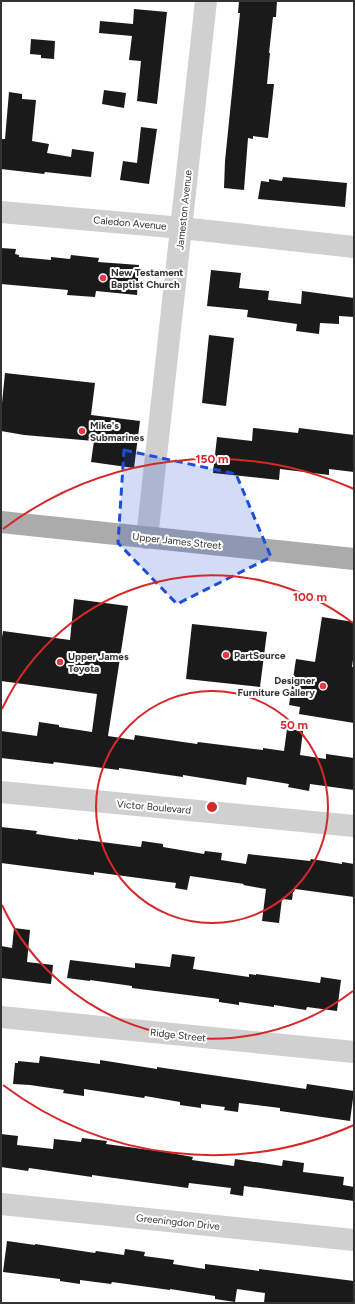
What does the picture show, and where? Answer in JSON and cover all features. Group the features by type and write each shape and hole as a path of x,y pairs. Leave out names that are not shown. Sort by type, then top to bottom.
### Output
{"main road":[{"name":"Upper James Street","path":"1,522 354,559"}],"street":[{"name":"Jameston Avenue","path":"147,538 206,1"},
{"name":"Caledon Avenue","path":"1,212 182,228 354,247"},
{"name":"Victor Boulevard","path":"1,792 354,826"},
{"name":"Ridge Street","path":"1,1017 354,1052"},
{"name":"Greeningdon Drive","path":"1,1204 354,1240"}],"highlighted area":[{"path":"124,450 236,474 271,557 177,604 118,543"}],"building":[{"path":"239,1 277,1 276,17 273,17 269,53 267,84 274,84 268,138 253,136 253,139 248,138 244,190 224,188 225,161 240,13 238,13"},
{"path":"134,9 167,12 157,104 137,101 141,61 129,60 132,36 99,33 100,21 133,24"},
{"path":"31,39 55,41 54,59 41,58 41,55 30,54"},
{"path":"104,90 126,93 124,108 102,104"},
{"path":"9,92 22,94 22,99 36,100 32,141 49,144 47,153 71,157 72,149 94,152 91,177 1,169 1,139 5,139"},
{"path":"141,127 157,129 149,184 120,180 123,161 137,163"},
{"path":"283,177 347,183 345,207 258,199 261,181 269,182 269,179 282,181"},
{"path":"1,248 16,249 15,254 19,255 19,257 51,260 51,257 70,259 71,255 99,258 98,262 139,265 137,295 96,291 95,297 67,295 68,290 1,284"},
{"path":"211,270 241,273 239,288 269,291 268,300 301,304 302,291 354,298 354,317 339,316 339,324 320,323 319,334 296,331 297,324 247,317 248,310 207,306"},
{"path":"209,335 234,338 226,406 202,403"},
{"path":"5,373 95,383 91,415 140,421 134,468 91,462 94,441 24,435 1,431 1,413"},
{"path":"253,428 298,433 299,428 354,435 354,472 329,469 329,475 280,469 279,480 213,473 217,437 252,441"},
{"path":"74,599 128,606 108,736 134,740 135,735 197,744 198,742 284,751 287,729 303,731 300,755 326,759 326,754 354,758 354,790 310,784 309,791 288,787 289,784 247,777 246,785 183,775 183,777 119,768 119,770 54,762 53,764 1,758 1,731 37,736 39,722 59,725 59,727 92,732 97,694 1,681 1,643 3,631 70,640"},
{"name":"Designer Furniture Gallery","path":"322,617 354,622 354,652 352,667 354,667 354,723 299,714 300,707 289,705 296,659 315,662"},
{"name":"PartSource","path":"192,624 267,632 260,687 186,679"},
{"path":"1,827 37,831 36,834 78,840 141,847 142,841 163,844 163,847 204,854 205,851 222,853 221,860 246,864 248,854 354,864 354,897 295,889 292,900 282,899 279,923 262,921 266,889 243,885 244,884 190,876 187,890 175,888 176,883 94,872 94,875 1,863"},
{"path":"14,928 30,930 27,962 53,965 51,984 1,978 1,946 12,948"},
{"path":"172,954 195,957 193,969 249,977 249,974 256,974 320,983 321,977 341,980 337,1011 307,1007 306,1010 239,1002 239,1005 219,1002 219,999 67,978 70,960 135,968 135,963 170,967"},
{"path":"40,1056 100,1064 100,1060 157,1069 157,1067 306,1089 307,1084 354,1091 350,1121 280,1111 280,1108 239,1103 238,1112 224,1110 225,1107 201,1104 201,1108 180,1105 180,1102 145,1096 144,1098 84,1089 84,1096 63,1093 64,1090 13,1084 15,1063 18,1063 18,1061 39,1063"},
{"path":"1,1134 18,1136 17,1145 53,1149 54,1139 81,1142 82,1138 107,1141 106,1144 193,1157 192,1160 234,1166 235,1159 282,1166 283,1160 304,1163 303,1172 344,1177 343,1185 354,1187 354,1201 244,1186 243,1196 230,1194 231,1188 189,1183 188,1188 92,1175 92,1177 29,1168 28,1171 1,1167"},
{"path":"7,1241 95,1253 96,1251 124,1255 125,1249 145,1252 144,1256 174,1260 173,1264 205,1269 205,1264 354,1281 354,1303 264,1303 265,1293 237,1289 235,1302 215,1299 215,1296 170,1289 80,1280 80,1284 60,1281 60,1279 3,1272"}],"place":[{"name":"New Testament Baptist Church","path":"103,278"},
{"name":"Mike's Submarines","path":"82,431"},
{"name":"PartSource","path":"226,655"},
{"name":"Upper James Toyota","path":"60,662"},
{"name":"Designer Furniture Gallery","path":"323,686"}]}
